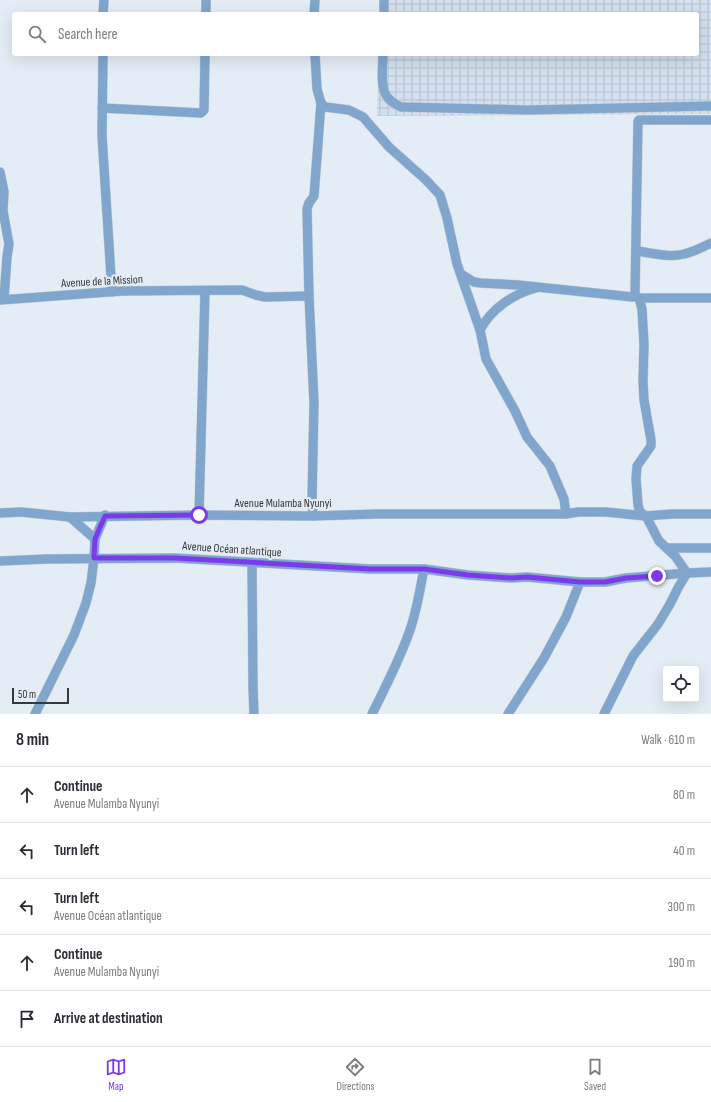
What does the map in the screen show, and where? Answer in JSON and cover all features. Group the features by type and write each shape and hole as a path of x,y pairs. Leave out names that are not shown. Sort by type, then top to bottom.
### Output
{"street":[{"path":"104,0 104,12"},
{"path":"206,0 206,12"},
{"path":"314,12 315,0"},
{"path":"384,0 384,12"},
{"path":"103,56 102,136 112,292"},
{"path":"102,108 201,113 204,110 205,56"},
{"path":"313,516 314,403 307,209 314,196 320,103 317,89 315,56"},
{"path":"383,56 384,92 394,104 401,107 528,110 711,106"},
{"path":"320,103 325,107 349,110 363,117 389,147 426,180 440,195 447,218 457,264 480,330 486,359 515,411 527,437 550,466 564,498 566,514"},
{"path":"687,573 668,548 659,541 646,516 640,512 638,505 636,480 637,466 651,446 651,440 644,400 642,309 637,297 636,251 638,121 711,120"},
{"path":"0,172 4,192 3,211 9,244 2,300"},
{"path":"636,251 673,256 682,255 711,243"},
{"path":"461,274 474,282 633,297 711,298"},
{"path":"480,330 484,322 492,313 505,302 537,287"},
{"name":"Avenue de la Mission","path":"2,300 122,291 242,290 265,297 309,296"},
{"path":"199,515 205,291"},
{"name":"Avenue Mulamba Nyunyi","path":"0,513 21,512 70,517 199,515 313,516 376,514 566,514 578,512 606,512 646,516 711,514"},
{"path":"35,714 74,635 86,602 91,583 95,539 105,516"},
{"path":"70,517 95,539"},
{"path":"668,548 711,548"},
{"name":"Avenue Océan atlantique","path":"0,561 94,558 175,558 370,569 424,569 475,575 511,578 527,577 580,582"},
{"path":"252,562 254,714"},
{"path":"372,714 391,677 411,629 424,569"},
{"path":"508,714 544,658 566,617 580,582 605,582 626,578 711,572"},
{"path":"604,714 633,656 658,624 687,573"}],"shaded area":[{"path":"379,0 711,0 711,114 377,116 378,56 699,56 699,12 379,12"}],"route":[{"path":"199,515 105,516 95,539 94,558 175,558 370,569 424,569 468,575 511,578 527,577 580,582 605,582 626,578 657,576"}]}
